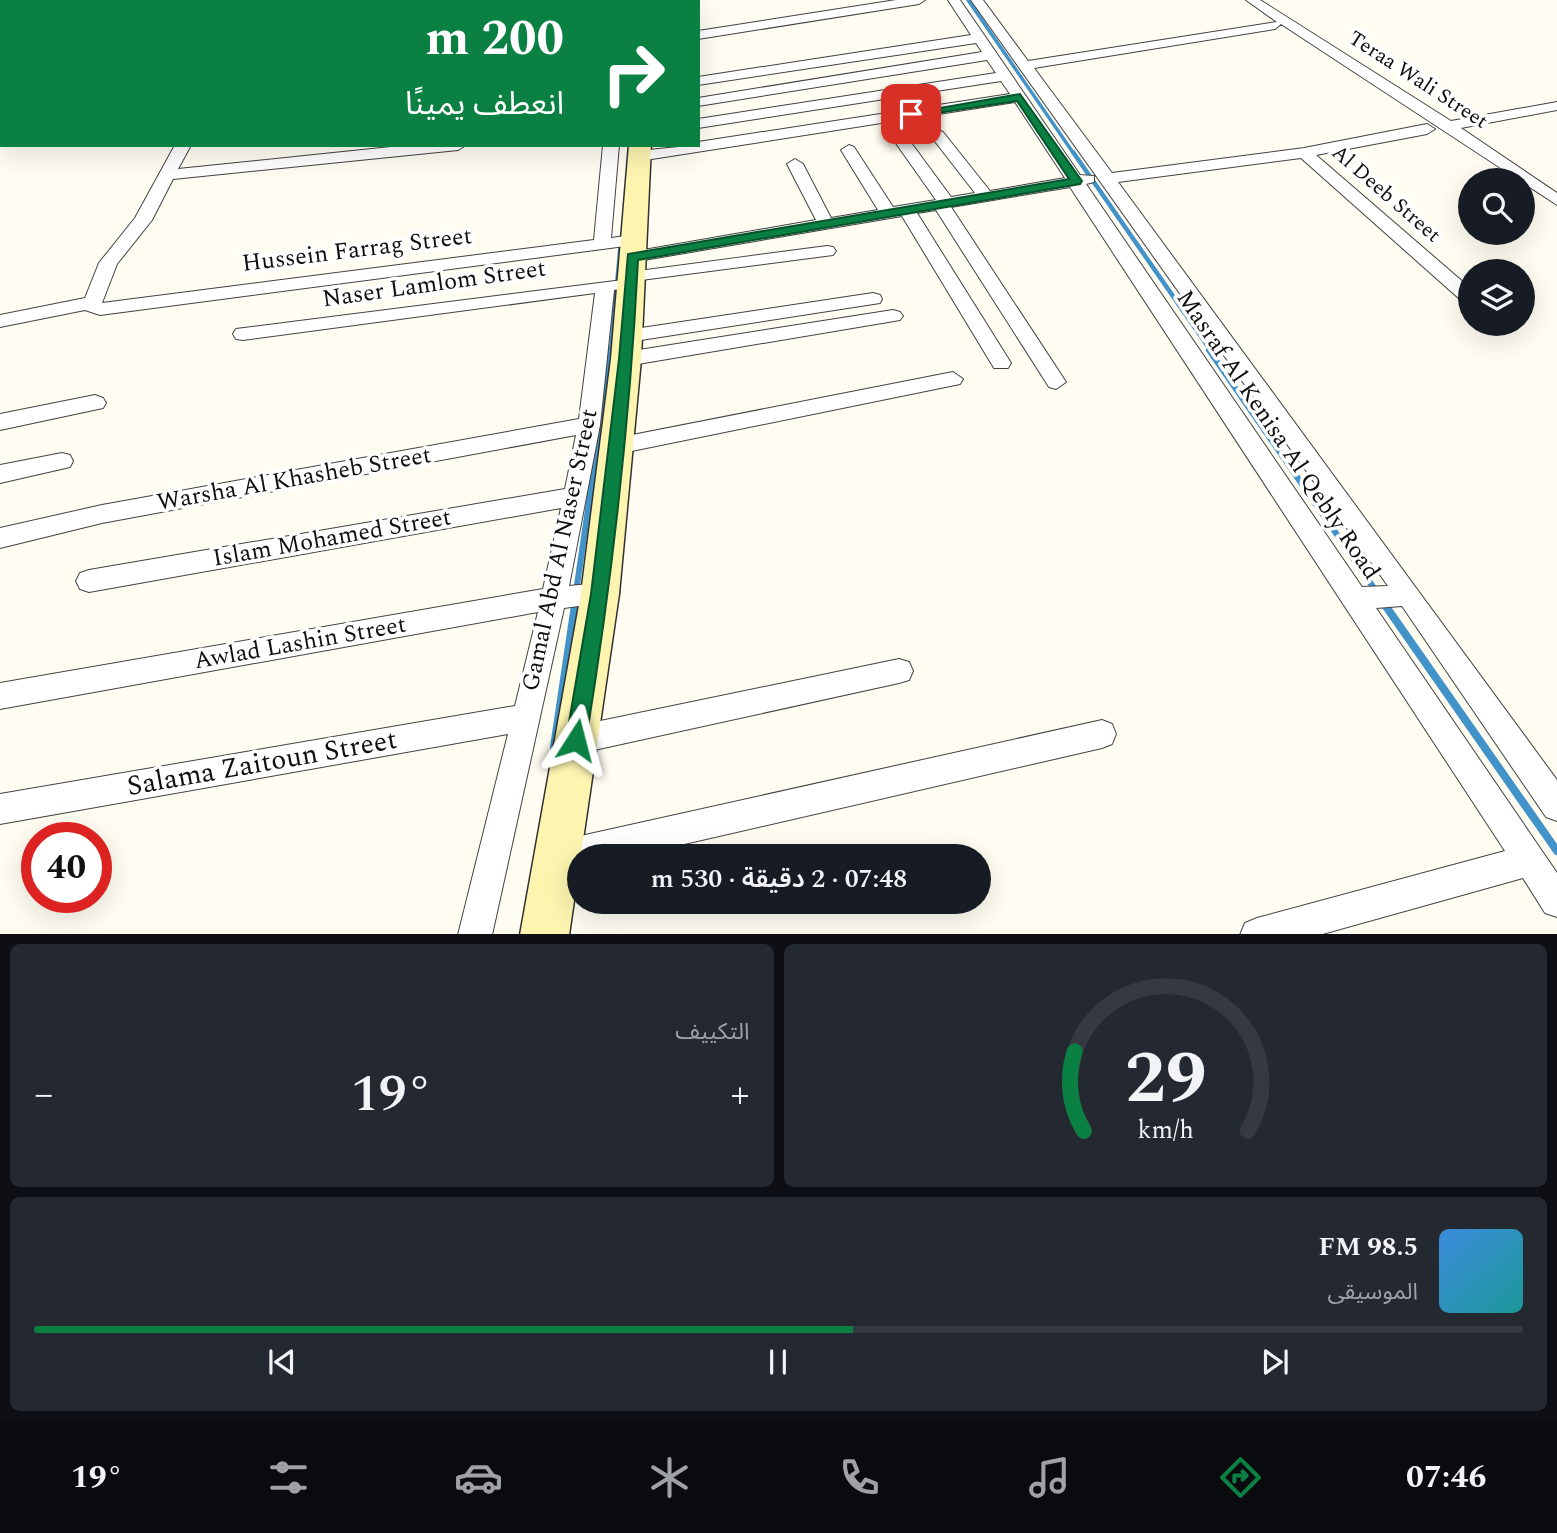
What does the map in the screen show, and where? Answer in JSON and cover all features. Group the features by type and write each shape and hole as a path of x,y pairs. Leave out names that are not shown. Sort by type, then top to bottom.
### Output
{"street":[{"path":"700,35 805,13 919,0"},
{"name":"Masraf Al Kenisa Al Qebly Road","path":"954,0 986,47 1105,178 1409,595 1557,806"},
{"name":"Masraf Al Kenisa Al Qebly Road","path":"977,0 1076,181 1557,901"},
{"name":"Teraa Wali Street","path":"1237,0 1484,168"},
{"name":"Teraa Wali Street","path":"1252,0 1448,126 1557,200"},
{"path":"700,137 1021,84 1275,26"},
{"path":"700,81 986,47"},
{"path":"700,102 986,47"},
{"path":"700,124 1021,84"},
{"path":"1448,126 1557,106"},
{"path":"622,264 986,196 1076,181 1304,153 1427,129"},
{"path":"896,132 1056,382"},
{"path":"938,135 986,196"},
{"path":"0,321 93,302 108,263 143,220 182,147"},
{"path":"166,176 439,147"},
{"name":"Gamal Abd Al Naser Street","path":"475,934 524,718 579,596 617,446 627,348 622,264 630,149"},
{"path":"849,150 888,213"},
{"name":"Al Deeb Street","path":"1304,153 1458,288"},
{"path":"1479,165 1500,161"},
{"path":"795,164 826,224"},
{"path":"1535,203 1557,217"},
{"path":"907,210 1001,363"},
{"path":"622,264 827,251"},
{"name":"Gamal Abd Al Naser Street","path":"544,934 576,740 579,596 575,496 622,264"},
{"name":"Hussein Farrag Street","path":"93,302 92,306 100,309 622,264"},
{"name":"Naser Lamlom Street","path":"243,334 622,264"},
{"path":"627,348 873,299"},
{"path":"627,348 893,316"},
{"path":"617,446 953,379"},
{"path":"0,422 95,403"},
{"name":"Warsha Al Khasheb Street","path":"0,538 102,514 589,425"},
{"path":"0,474 62,461"},
{"name":"Islam Mohamed Street","path":"89,581 575,496"},
{"path":"1356,599 1409,595"},
{"name":"Awlad Lashin Street","path":"0,696 579,596"},
{"path":"576,740 899,671"},
{"name":"Salama Zaitoun Street","path":"0,808 524,718"},
{"path":"558,857 1102,734"},
{"path":"1257,934 1530,860"}],"waterway":[{"path":"968,0 1074,154"},
{"path":"1073,152 1211,351"},
{"path":"611,351 621,241"},
{"path":"574,606 611,350"},
{"path":"1209,350 1376,591"},
{"path":"554,747 575,605"},
{"path":"1385,605 1557,851"}],"route":[{"path":"576,740 600,594 626,359 632,257 1076,181 1020,97 911,114"}]}
